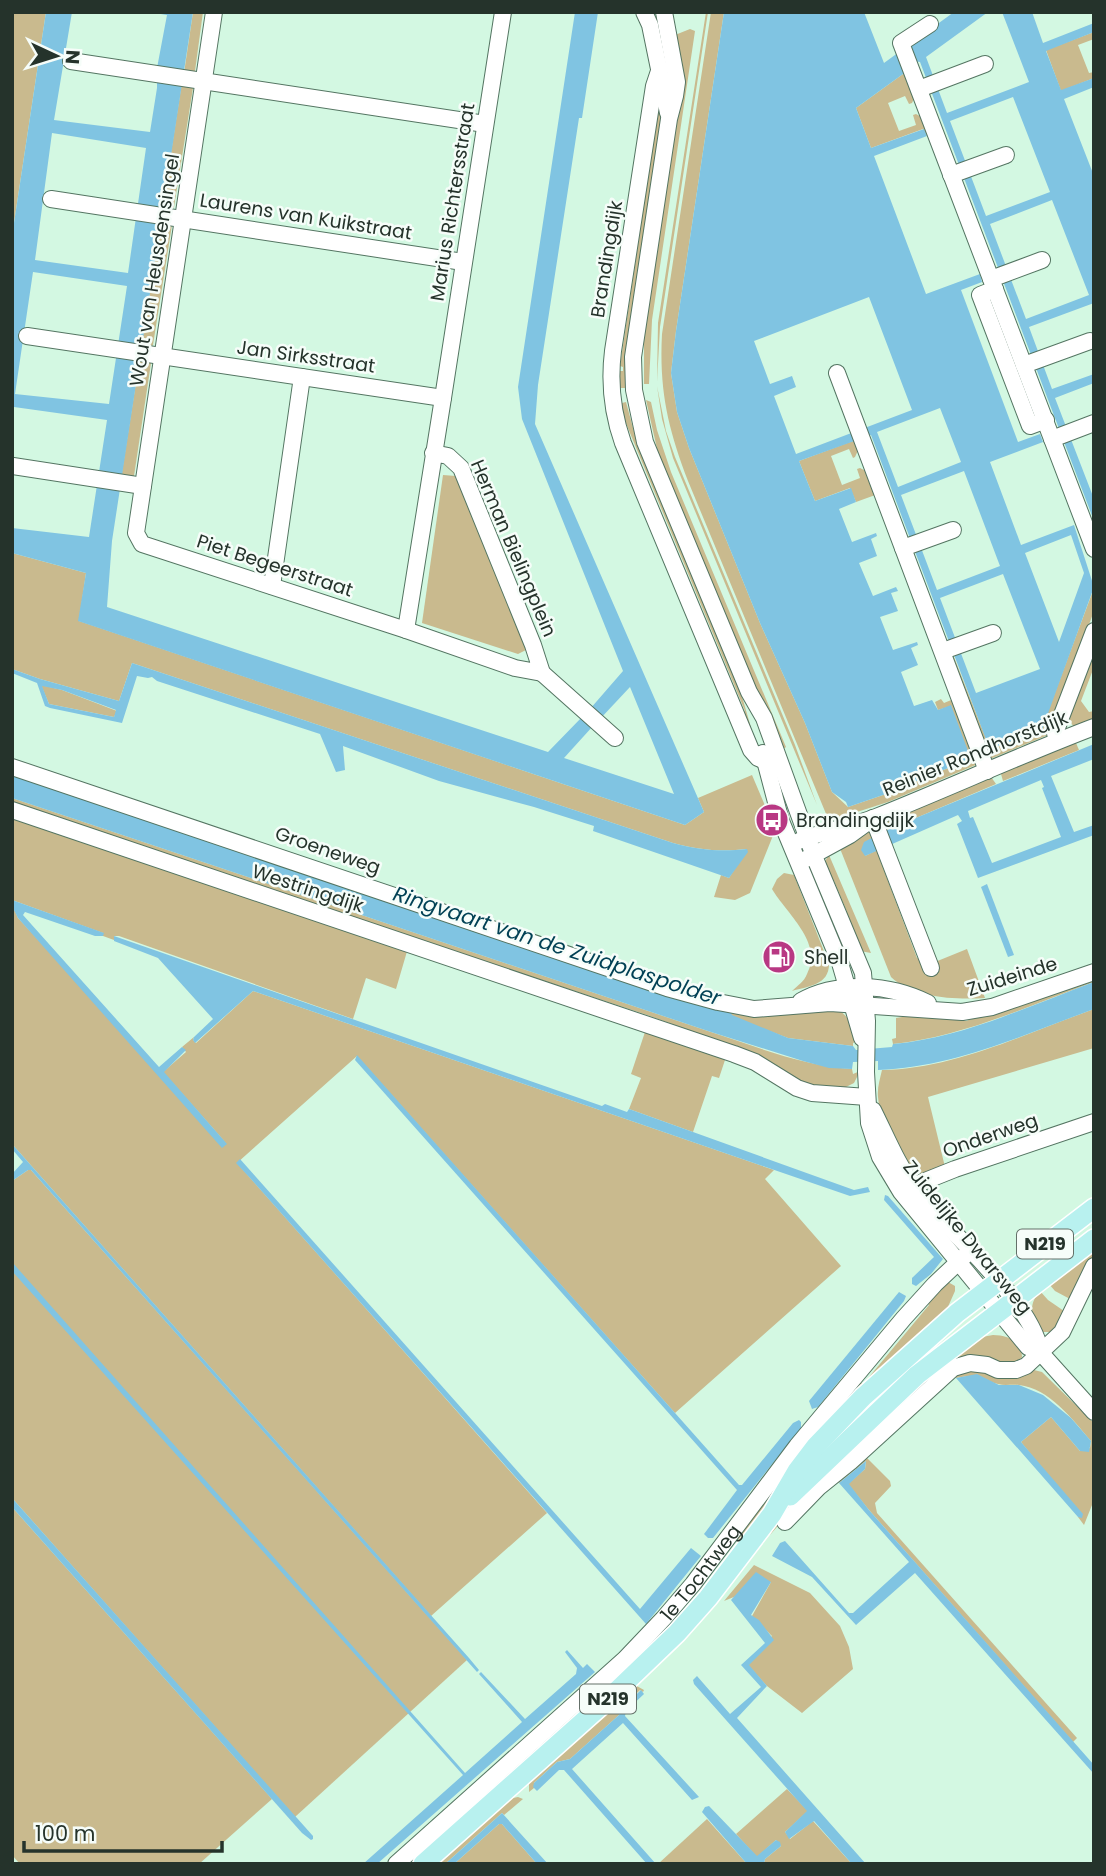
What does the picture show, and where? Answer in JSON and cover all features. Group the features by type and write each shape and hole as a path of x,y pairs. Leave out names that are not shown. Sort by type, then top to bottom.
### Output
{"main road":[{"name":"N219","path":"991,1286 1094,1208"},
{"name":"N219","path":"1008,1306 1094,1239"},
{"name":"1e Tochtweg","path":"778,1518 797,1471 816,1446 913,1350 991,1286"},
{"name":"1e Tochtweg","path":"423,1864 662,1649 778,1518 917,1375 1008,1306"}],"street":[{"name":"Wout van Heusdensingel","path":"136,533 136,485 155,355 197,80 214,12"},
{"name":"Marius Richtersstraat","path":"443,398 502,12"},
{"name":"Brandingdijk","path":"644,12 650,24 669,119"},
{"name":"Brandingdijk","path":"664,12 677,82 676,96 669,119 637,327 634,390 648,451 749,692 764,718 807,838 860,965 866,986 859,1004 865,1057"},
{"path":"930,23 901,43 911,68 927,86 998,279 1032,362 1046,421 1060,435 1094,549"},
{"path":"71,61 485,124"},
{"path":"927,86 985,64"},
{"name":"Brandingdijk","path":"660,68 653,91 613,351 613,408 623,443 751,750 765,761"},
{"path":"959,172 1006,155"},
{"name":"Laurens van Kuikstraat","path":"51,199 463,262"},
{"path":"1042,260 998,279 980,295 1030,426 1046,421"},
{"name":"Jan Sirksstraat","path":"27,336 443,398"},
{"path":"1032,362 1090,341"},
{"path":"836,373 859,433 911,545 950,649 988,771"},
{"path":"272,586 302,377"},
{"path":"406,631 443,398"},
{"path":"1060,435 1094,423"},
{"name":"Herman Bielingplein","path":"433,453 448,456 461,468 542,673 615,738"},
{"path":"13,466 136,485"},
{"path":"911,545 953,530"},
{"name":"Piet Begeerstraat","path":"136,533 142,544 406,631"},
{"name":"Herman Bielingplein","path":"406,631 515,668 542,673"},
{"path":"1057,740 1055,733 1094,631"},
{"path":"950,649 993,633"},
{"name":"Brandingdijk","path":"749,692 779,813 834,947 847,987 859,1004"},
{"name":"Reinier Rondhorstdijk","path":"798,862 988,771 1057,740 1094,727"},
{"name":"Groeneweg","path":"12,767 667,988 744,1008 859,1004"},
{"name":"Westringdijk","path":"12,810 721,1049 755,1062 797,1088 826,1094 867,1097"},
{"path":"875,823 930,968"},
{"name":"Reinier Rondhorstdijk","path":"791,845 807,838 875,823"},
{"name":"Zuideinde","path":"859,1004 962,1012 981,1010 1094,972"},
{"name":"Groeneweg","path":"793,1005 808,997 847,987 866,986"},
{"name":"Zuideinde","path":"866,986 921,1000 941,1010"},
{"name":"Zuidelijke Dwarsweg","path":"865,1057 869,1122 886,1168 1008,1306 1028,1347 1041,1353 1094,1412"},
{"name":"Onderweg","path":"907,1189 955,1169 1094,1122"},
{"name":"1e Tochtweg","path":"396,1864 625,1659 663,1619 693,1584 797,1446 904,1318 965,1256"},
{"name":"1e Tochtweg","path":"778,1518 850,1462 953,1368 978,1363 998,1370 1016,1370 1026,1366 1062,1332 1094,1266"}],"shaded area":[{"path":"12,12 46,12 12,236"},
{"path":"193,12 203,12 195,71 191,75 184,73"},
{"path":"706,12 660,327 657,382 658,323"},
{"path":"711,12 724,12 671,373 677,412 689,448 832,792 848,807 965,761 951,706 938,710 935,702 941,699 944,703 956,698 978,764 888,802 829,821 688,481 666,409 662,334"},
{"path":"690,29 695,31 652,320 649,384 644,384 644,338 675,35"},
{"path":"1094,32 1094,39 1078,45 1089,73 1094,72 1094,78 1061,91 1046,50"},
{"path":"906,67 917,92 912,103 909,104 905,96 888,103 899,131 916,125 913,115 916,114 927,120 933,134 927,136 923,129 871,148 856,108 903,74"},
{"path":"182,82 189,83 193,88 174,207 170,211 162,210"},
{"path":"660,95 656,168 631,315 625,388 617,388 617,371 623,371 620,366"},
{"path":"161,219 172,225 153,345 149,349 141,348"},
{"path":"140,357 147,358 151,363 134,476 129,479 121,478"},
{"path":"657,386 666,431 675,457 795,745 817,805 673,458 662,419"},
{"path":"646,400 651,402 671,472 786,747 780,752 658,453"},
{"path":"626,402 636,439 738,683 757,748 740,713 745,711 618,404"},
{"path":"858,439 860,446 855,457 853,458 849,449 831,456 842,485 860,478 857,469 860,468 870,473 878,494 856,502 850,488 815,501 799,461"},
{"path":"443,475 456,476 528,649 518,654 422,623"},
{"path":"12,553 86,573 79,621 685,825 704,812 698,798 752,775 772,822 769,829 771,834 774,833 750,893 735,900 714,897 721,875 729,878 747,849 710,850 673,843 132,663 119,701 12,669"},
{"path":"1094,588 1094,611 1048,735 990,759 948,655 952,652 989,746 1041,730"},
{"path":"1094,644 1094,667 1081,701 1089,712 1094,711 1094,720 1074,727 1068,719"},
{"path":"41,685 117,711 114,717 49,704"},
{"path":"1069,743 1076,743 1079,750 1003,781 1002,770"},
{"path":"989,774 996,784 883,832 882,821"},
{"path":"12,798 763,1050 816,1064 852,1069 853,1074 860,1071 854,1083 840,1090 812,1088 708,1037 12,804"},
{"path":"12,816 408,948 396,989 366,978 353,1019 119,936 114,936 114,940 103,936 103,933 12,900"},
{"path":"868,828 874,836 865,856 879,849 882,855 879,857 917,958 935,962 967,949 985,998 935,996 911,989 891,977 839,846"},
{"path":"829,855 871,953 860,951 846,922 847,912 834,881 826,875 825,861"},
{"path":"784,873 794,875 829,964 822,980 792,991 806,977 811,951 801,929 772,889"},
{"path":"14,909 18,918 227,1144 163,1072 186,1052 182,1047 194,1037 196,1043 253,991 774,1170 765,1179 841,1266 675,1413 357,1056 237,1163 547,1513 431,1616 12,1144"},
{"path":"1094,977 1094,982 970,1028 893,1044 892,1039 896,1038 896,1018 902,1017 902,1013 966,1021"},
{"path":"694,1003 765,1016 837,1009 848,1019 858,1041 853,1043 853,1046 788,1038"},
{"path":"1094,1009 1094,1048 928,1097 945,1167 923,1174 912,1172 882,1117 878,1090 882,1070 909,1068 963,1057"},
{"path":"646,1029 726,1057 719,1078 712,1076 693,1132 629,1109 641,1078 631,1074"},
{"path":"31,1170 467,1660 295,1817 12,1498 12,1181"},
{"path":"1094,1249 1094,1256 1070,1299 1055,1291 1049,1284"},
{"path":"948,1282 955,1286 955,1291 947,1309 793,1466 741,1542 736,1537 857,1383 864,1383 929,1305 927,1303"},
{"path":"1040,1291 1064,1311 1054,1332 1041,1332 1033,1316 1033,1301"},
{"path":"1003,1336 1017,1343 1022,1357 1017,1365 999,1365 968,1359 950,1366 847,1459 815,1483 770,1535 777,1522 813,1481 847,1456 950,1362 982,1337"},
{"path":"963,1369 1042,1372 1094,1423 1094,1500 1084,1525 1078,1517 1082,1517 1021,1442 1051,1417 1080,1451 1090,1448 1091,1441 1060,1406 1040,1392 1030,1387 1001,1385 974,1377 956,1378 954,1375"},
{"path":"866,1457 890,1481 891,1486 875,1503 877,1513 1077,1738 1073,1742 848,1484 865,1469 866,1461 839,1483 836,1481"},
{"path":"12,1507 272,1799 199,1864 20,1864 12,1855"},
{"path":"754,1565 810,1593 840,1626 849,1647 853,1669 802,1713 767,1686 748,1665 772,1636 752,1616 771,1582 724,1601"},
{"path":"635,1685 644,1690 643,1692 640,1690 622,1708 619,1715 570,1759 557,1762 534,1783 534,1788 529,1792 529,1780"},
{"path":"787,1789 808,1811 785,1832 790,1839 813,1821 852,1864 764,1864 765,1859 781,1846 776,1840 757,1857 736,1834"},
{"path":"508,1799 523,1799 504,1815 502,1813 445,1864 434,1864"},
{"path":"707,1819 747,1864 658,1864"},
{"path":"502,1824 537,1864 454,1864"}],"water":[{"path":"46,12 72,12 54,120 150,132 157,88 157,68 167,15 148,12 193,12 112,541 107,607 548,752 582,717 593,726 564,758 674,794 630,687 600,719 590,709 623,671 522,419 518,387 575,12 598,12 538,385 535,424 704,812 685,825 78,621 86,573 12,553 12,528 89,537 107,420 14,407 12,413 12,236","holes":["52,133 146,148 128,273 35,260","33,272 127,286 109,404 15,394"]},
{"path":"724,12 864,12 884,63 954,12 988,12 926,57 947,113 1029,82 1002,12 1032,12 1043,43 1094,23 1094,32 1046,51 1061,90 1094,78 1094,87 1064,99 1094,176 1094,303 1029,327 1052,389 1094,374 1094,383 1055,398 1094,499 1094,521 920,62 909,65 903,74 856,108 871,148 924,129 927,136 874,156 926,294 980,274 982,282 961,290 1018,442 1040,434 1043,442 990,462 1021,545 1074,525 1094,587 1042,730 993,748 987,742 871,435 799,461 815,501 851,488 856,502 839,509 852,542 876,533 877,536 871,539 877,556 859,563 873,596 896,587 898,591 891,593 898,611 880,617 893,650 917,642 918,645 911,648 918,665 901,672 914,706 932,700 938,710 951,705 968,751 965,761 848,807 846,802 832,792 689,448 677,412 671,373","holes":["1013,97 1050,192 986,216 950,121","1052,200 1089,295 1026,319 990,224","869,297 912,410 796,454 774,396 796,387 792,376 770,384 754,341","940,408 961,462 898,487 877,432","964,471 1000,566 937,590 901,495","1071,535 1084,573 1059,642 1025,553","1003,574 1040,669 976,693 940,598"]},
{"path":"132,663 673,843 710,850 747,849 748,852 729,878 593,831 594,826 439,781 343,746 345,770 336,772 320,734 157,681 152,677 137,676 122,723 45,706 37,683 12,673 12,669 119,701","holes":["42,686 62,690 116,710 114,717 49,704"]},
{"path":"1094,744 1094,759 1051,776 1074,832 1094,825 1094,835 978,878 957,824 962,821 958,815 865,856 861,850 864,842","holes":["1041,780 1044,787 1042,788 1061,837 992,863 968,811"]},
{"path":"12,775 694,1003 731,1013 788,1038 853,1046 856,1050 892,1047 893,1044 919,1041 970,1028 1094,982 1094,1009 988,1048 934,1063 878,1070 878,1061 853,1062 852,1069 829,1068 711,1032 12,798"},
{"path":"987,884 1014,955 1008,957 981,887"},
{"path":"12,900 104,933 103,936 95,936 25,912 23,915 159,1067 182,1047 186,1050 164,1072 227,1144 222,1148 18,918"},
{"path":"114,936 602,1106 605,1104 627,1112 629,1109 854,1190 868,1187 870,1192 850,1196 253,991 195,1043 194,1037 213,1019 158,958 114,941"},
{"path":"357,1055 739,1485 742,1485 793,1423 799,1420 801,1422 801,1428 713,1538 704,1534 737,1490 355,1060"},
{"path":"12,1144 469,1658 479,1670 477,1672 31,1170 12,1181 12,1174 23,1162 12,1149"},
{"path":"240,1159 640,1609 691,1548 701,1556 646,1624 236,1163"},
{"path":"885,1195 943,1259 931,1274 916,1286 912,1284 912,1278 934,1257 884,1200"},
{"path":"12,1262 465,1773 522,1722 479,1674 481,1672 525,1719 576,1674 577,1668 565,1652 567,1650 583,1668 587,1664 595,1672 377,1864 363,1864 463,1775 12,1271"},
{"path":"899,1292 906,1296 904,1301 818,1407 812,1409 809,1401"},
{"path":"977,1374 999,1385 1019,1385 1043,1395 1071,1418 1091,1441 1089,1452 1080,1451 1051,1417 1021,1442 1083,1514 1082,1518 1078,1517 956,1378"},
{"path":"866,1461 865,1469 849,1484 1094,1765 1094,1774 915,1573 856,1625 812,1577 772,1556 780,1543 785,1541 849,1613 853,1613 909,1562 839,1483"},
{"path":"12,1498 313,1839 302,1833 12,1507"},
{"path":"756,1572 771,1582 751,1615 759,1620 774,1640 749,1665 767,1686 737,1718 866,1864 852,1864 814,1821 789,1839 785,1832 807,1811 694,1684 693,1680 697,1676 730,1714 761,1687 741,1665 765,1643 731,1600"},
{"path":"641,1690 644,1694 626,1711 625,1716 699,1797 692,1800 623,1723 572,1769 656,1864 647,1864 564,1770 559,1770 537,1791 533,1787 557,1762 570,1759 619,1715 622,1708"},
{"path":"709,1806 757,1856 776,1840 781,1846 765,1859 764,1864 747,1864 702,1812"},
{"path":"502,1813 548,1864 537,1864 502,1824 499,1824 454,1864 445,1864"}],"place":[{"name":"Brandingdijk","path":"772,820"},
{"name":"Shell","path":"779,957"}],"water label":[{"name":"Ringvaart van de Zuidplaspolder","path":"557,946"}]}
